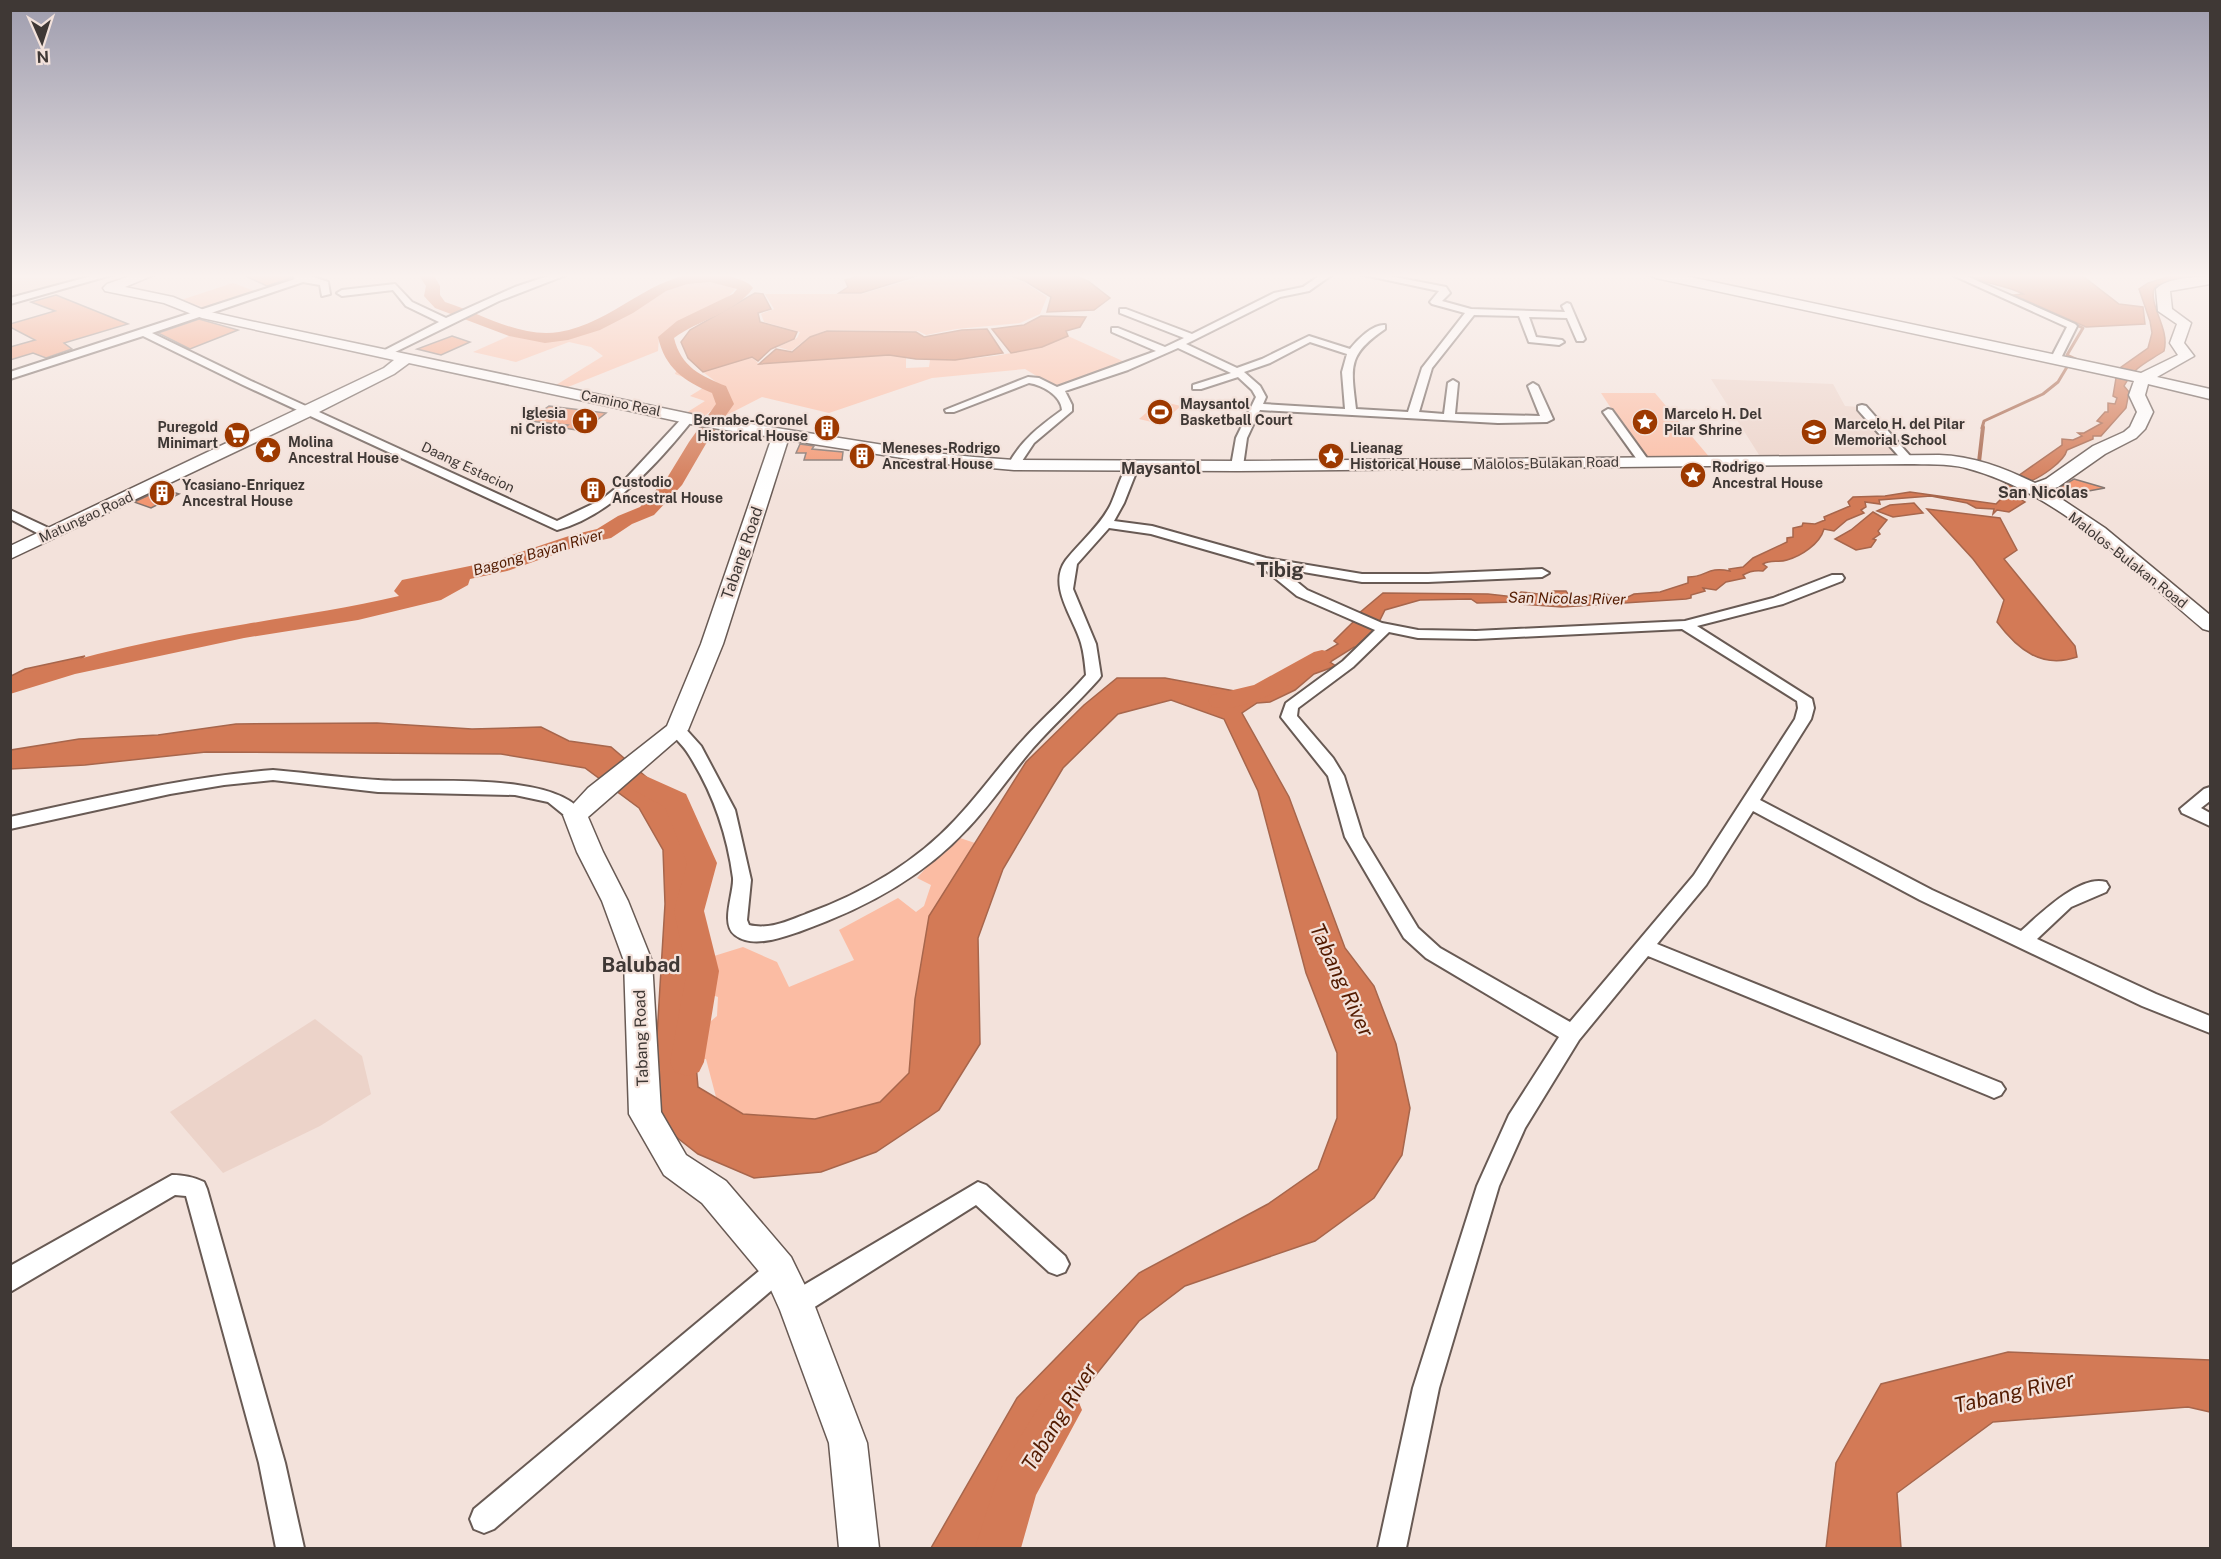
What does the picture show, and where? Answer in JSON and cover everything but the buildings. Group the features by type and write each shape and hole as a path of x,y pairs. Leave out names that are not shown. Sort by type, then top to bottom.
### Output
{"main road":[{"name":"Camino Real","path":"357,347 724,425"},
{"path":"2005,347 2211,394"},
{"path":"2137,376 2187,357 2180,347"},
{"name":"Matungao Road","path":"10,553 309,411 389,371 406,358"},
{"name":"Matungao Road","path":"389,371 425,362"},
{"path":"2031,487 2052,483 2080,461 2137,429 2145,412 2137,395 2137,376"},
{"name":"Malolos-Bulakan Road","path":"724,425 934,458 1014,465 1237,466 1907,459 1959,461 2006,475 2031,487 2086,523 2211,625"},
{"name":"Tabang Road","path":"782,433 712,644 677,730 586,804 590,852 615,901 638,961 645,1114 675,1165 714,1192 779,1269 796,1304 848,1443 859,1548"}],"street":[{"path":"10,376 102,347"},
{"name":"Daang Estacion","path":"171,347 214,369 458,478 557,526 605,503 625,487 694,419"},
{"path":"387,353 398,347"},
{"path":"1155,347 1165,351"},
{"path":"1058,392 1175,347"},
{"path":"1183,347 1237,373 1259,391 1261,397 1236,452 1237,466"},
{"path":"1197,387 1266,361 1294,347"},
{"path":"1335,347 1350,351"},
{"path":"1351,412 1347,375 1350,351 1355,347"},
{"path":"1413,414 1427,368 1444,347"},
{"path":"2054,357 2060,347"},
{"path":"950,410 1028,380 1035,380 1058,392 1067,405 1067,411 1043,427 1019,455 1014,465"},
{"path":"1449,417 1453,383"},
{"path":"1256,407 1498,420 1547,419 1533,386"},
{"path":"1862,408 1907,459"},
{"path":"1608,412 1645,462"},
{"path":"677,730 695,750 727,810 742,880 738,920 741,930 752,935 773,933 813,919 869,893 908,871 951,836 1032,740 1094,676 1089,644 1066,589 1067,575 1071,563 1106,524 1118,503 1133,465"},
{"path":"10,514 50,534"},
{"path":"1106,524 1152,530 1263,562 1362,578 1428,578 1542,573"},
{"path":"1263,562 1302,593 1348,615 1382,627 1418,633 1476,635 1685,625 1778,601 1837,578"},
{"path":"1392,1548 1426,1388 1449,1307 1488,1186 1517,1122 1572,1034 1700,880 1803,719 1806,708 1804,699 1685,625"},
{"path":"1382,627 1348,664 1291,706 1289,717 1336,776 1354,837 1410,933 1433,953 1572,1034"},
{"path":"10,823 171,788 224,779 273,775 378,786 515,789 586,804"},
{"path":"2211,793 2188,809 2211,820"},
{"path":"1751,803 1926,895 2149,1000 2211,1025"},
{"path":"2024,940 2066,902 2100,887"},
{"path":"1644,947 1994,1089"},
{"path":"10,1280 172,1185 187,1185 196,1189 272,1463 290,1548"},
{"path":"796,1304 978,1192 1057,1264"},
{"path":"484,1519 779,1269"}],"shaded area":[{"path":"485,347 556,347 516,362 473,352"},
{"path":"591,347 658,347 658,351 568,387 556,385 603,356"},
{"path":"779,347 796,347 791,351"},
{"path":"1091,347 1127,363 1055,387 1025,369 932,378 829,413 762,397 723,417 727,401 724,388 703,372 752,357 759,364 889,355 906,357 906,368 929,367 930,360 1000,355 1035,348"},
{"path":"677,369 717,391 720,402 705,416 686,413 705,401 690,396 703,388 694,381 675,374"},
{"name":"Marcelo H. del Pilar Memorial School","path":"1711,379 1833,384 1845,406 1860,407 1905,457 1761,458"},
{"path":"1601,393 1655,393 1711,459 1645,460"},
{"name":"Maysantol Basketball Court","path":"1160,401 1181,406 1160,424 1139,419"},
{"path":"954,836 978,844 905,1107 726,1135 706,1059 694,1059 695,1051 704,1047 705,1026 717,1016 718,997 706,993 714,956 743,947 777,962 789,987 854,960 839,930 898,898 916,912 924,906 931,885 917,878"},
{"path":"315,1019 362,1056 371,1094 320,1126 223,1173 170,1112"}],"water":[{"path":"683,347 776,347 758,361 752,357 703,372 688,358"},
{"path":"798,347 999,347 1003,353 955,360 916,359 889,355 759,364 776,349 792,352"},
{"path":"1006,347 1043,347 1042,347 1011,353"},
{"path":"2164,347 2164,351 2141,366 2128,379 2124,386 2129,392 2126,408 2101,436 2093,436 2093,439 2067,450 2057,464 2039,477 2028,482 2018,476 2062,445 2062,439 2073,440 2082,436 2078,433 2084,433 2102,423 2097,421 2105,412 2108,412 2108,403 2115,404 2117,398 2113,396 2116,378 2110,375 2148,348"},
{"path":"2006,479 2021,487 2024,492 2019,493 2019,498 2025,502 2009,512 1997,510 1993,514 1994,509 1976,508 1967,503 1931,496 1879,500 1880,504 1865,502 1866,507 1861,510 1864,513 1847,520 1834,531 1824,529 1818,540 1798,556 1763,564 1767,567 1763,571 1747,573 1743,575 1745,578 1726,582 1716,590 1703,588 1705,591 1691,595 1691,598 1562,607 1518,602 1477,603 1471,599 1420,600 1385,610 1379,622 1358,614 1383,593 1488,594 1515,597 1521,592 1556,596 1553,591 1566,591 1570,597 1607,594 1617,599 1634,594 1660,592 1688,583 1688,577 1716,570 1730,571 1729,569 1743,567 1753,558 1787,542 1787,538 1793,537 1793,528 1802,526 1803,523 1815,524 1825,520 1824,517 1850,506 1848,502 1853,497 1885,496 1910,492 1996,504 2008,495 2005,489"},
{"path":"1914,503 1923,513 1893,517 1877,511 1890,505"},
{"path":"1927,509 2000,518 2017,550 2004,559 2075,646 2077,657 2053,661 2042,659 2022,649 2013,641 1997,622 2004,600 1973,559"},
{"path":"1873,512 1887,520 1878,531 1880,534 1873,539 1876,540 1871,547 1856,550 1835,539 1851,530"},
{"path":"1354,621 1380,631 1359,649 1354,647 1330,662 1336,666 1314,674 1295,690 1270,702 1257,703 1242,713 1289,797 1345,948 1374,986 1396,1044 1410,1108 1402,1155 1374,1198 1315,1241 1185,1286 1139,1321 999,1496 995,1548 931,1548 1017,1398 1139,1273 1268,1204 1318,1169 1337,1118 1337,1053 1306,973 1258,791 1224,719 1171,700 1118,714 1063,768 1003,869 978,938 980,1044 939,1110 876,1152 821,1172 754,1178 698,1154 652,1118 665,904 663,850 639,808 585,768 501,754 206,752 85,765 11,769 11,750 79,739 158,735 236,724 377,723 472,729 541,727 569,741 611,747 692,816 703,890 690,996 698,1087 743,1114 815,1119 880,1102 909,1073 915,999 929,916 1026,762 1084,705 1117,678 1165,678 1240,692 1264,692 1272,685 1285,681 1319,655 1338,644 1334,641"},
{"path":"85,656 64,671 11,689 11,676 25,669"},
{"path":"2008,1352 2210,1360 2210,1412 2188,1407 1993,1422 1897,1493 1901,1548 1826,1548 1836,1463 1881,1384"}],"waterway":[{"name":"Bagong Bayan River","path":"10,687 69,668 244,631 358,613 433,595 460,580 405,591 410,585 499,566 579,539 604,534 625,520 647,511 675,481 698,442 725,404 720,390 684,371 673,358 669,347"},
{"path":"2072,347 2067,355 2078,360"},
{"path":"1982,428 1984,421 2043,394 2058,382 2070,362"},
{"path":"1979,462 1983,427"},
{"name":"San Nicolas River","path":"1221,701 1263,690 1322,657"},
{"path":"639,782 676,801 702,863 689,911 703,971 687,1062"},
{"name":"Tabang River","path":"998,1548 1016,1486 1061,1410"}],"place":[{"name":"Maysantol Basketball Court","path":"1160,412"},
{"name":"Iglesia ni Cristo","path":"585,421"},
{"name":"Marcelo H. Del Pilar Shrine","path":"1645,422"},
{"name":"Bernabe-Coronel Historical House","path":"827,428"},
{"name":"Marcelo H. del Pilar Memorial School","path":"1814,432"},
{"name":"Puregold Minimart","path":"237,435"},
{"name":"Molina Ancestral House","path":"268,450"},
{"name":"Meneses-Rodrigo Ancestral House","path":"862,456"},
{"name":"Lieanag Historical House","path":"1331,456"},
{"name":"Rodrigo Ancestral House","path":"1693,475"},
{"name":"Custodio Ancestral House","path":"593,490"},
{"name":"Ycasiano-Enriquez Ancestral House","path":"162,493"}],"district":[{"name":"Maysantol","path":"1161,468"},
{"name":"San Nicolas","path":"2043,492"},
{"name":"Tibig","path":"1280,570"},
{"name":"Balubad","path":"641,965"}]}
